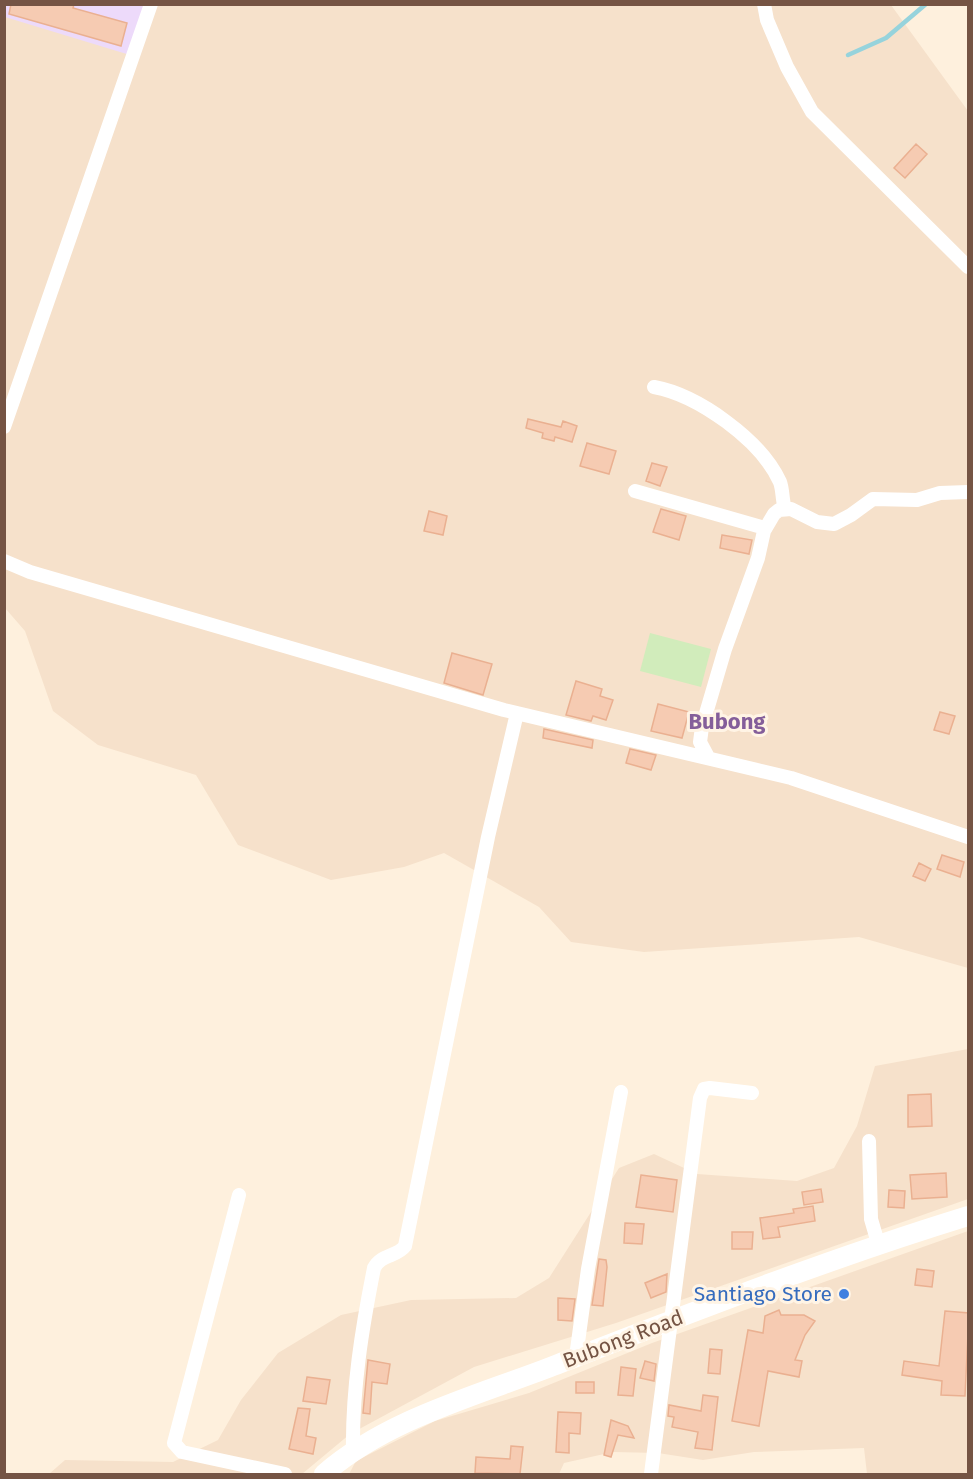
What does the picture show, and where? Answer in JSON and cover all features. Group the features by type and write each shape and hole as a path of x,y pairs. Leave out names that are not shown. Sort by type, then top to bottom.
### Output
{"main road":[{"name":"Bubong Road","path":"324,1474 353,1452 433,1412 878,1244 969,1216"}],"street":[{"path":"4,427 151,4"},
{"path":"764,4 767,20 787,67 812,112 969,267"},
{"path":"654,387 685,395 744,436 780,483 785,509"},
{"path":"635,491 765,528"},
{"path":"708,757 700,742 702,728 728,640 758,558 765,528 774,514 791,509 817,522 834,524 873,499 917,500 940,494 969,492"},
{"path":"4,561 53,579 517,713 708,757 835,792 969,837"},
{"path":"353,1452 352,1417 374,1268 379,1260 400,1252 405,1246 488,837 517,713"},
{"path":"651,1474 702,1092 710,1088 752,1093"},
{"path":"576,1357 588,1269 621,1092"},
{"path":"869,1141 871,1219 878,1244"},
{"path":"239,1195 174,1443 182,1452 285,1474"}],"shaded area":[{"path":"4,5 146,5 130,55 5,17"},
{"path":"5,5 891,5 968,111 968,968 859,937 644,952 571,942 539,907 444,853 404,867 331,880 238,845 196,775 98,745 53,711 25,631 5,608"},
{"path":"968,1049 968,1199 616,1323 474,1367 350,1434 302,1474 49,1474 65,1460 173,1462 218,1440 241,1400 278,1353 341,1315 411,1300 516,1298 549,1278 619,1168 654,1154 697,1174 797,1181 834,1168 857,1126 875,1066"},
{"path":"968,1231 968,1474 867,1474 864,1448 754,1452 703,1460 658,1453 613,1452 564,1463 559,1474 349,1474 356,1461 435,1421 529,1393 652,1343"}],"green space":[{"path":"650,633 711,649 701,687 640,671"}],"building":[{"path":"11,4 74,4 73,8 127,23 121,46 9,14"},
{"path":"916,144 927,154 905,178 894,168"},
{"path":"528,419 561,427 563,421 577,426 572,442 555,437 554,441 542,438 543,433 526,428"},
{"path":"587,443 616,451 609,474 580,466"},
{"path":"652,463 667,467 660,486 646,481"},
{"path":"661,509 686,516 679,540 653,532"},
{"path":"429,511 447,516 443,535 424,531"},
{"path":"722,535 752,540 749,554 720,548"},
{"path":"452,653 492,664 483,695 444,683"},
{"path":"576,681 602,689 600,696 613,700 606,720 593,716 591,721 566,715"},
{"path":"658,704 689,712 682,738 651,731"},
{"path":"940,712 955,716 949,734 934,730"},
{"path":"544,729 593,740 592,748 543,738"},
{"path":"630,749 656,755 651,770 626,763"},
{"path":"942,855 964,862 960,877 937,869"},
{"path":"919,863 931,869 925,881 913,876"},
{"path":"931,1094 932,1126 908,1127 908,1095"},
{"path":"946,1173 947,1197 912,1199 910,1175"},
{"path":"641,1175 677,1180 673,1212 636,1207"},
{"path":"821,1189 823,1202 804,1205 802,1192"},
{"path":"889,1190 905,1191 904,1208 888,1207"},
{"path":"813,1206 815,1221 778,1227 780,1237 763,1239 760,1218 794,1213 793,1209"},
{"path":"625,1223 644,1224 642,1244 624,1243"},
{"path":"732,1232 753,1232 752,1249 732,1249"},
{"path":"599,1259 606,1260 607,1267 603,1306 592,1305"},
{"path":"917,1269 934,1271 932,1287 915,1285"},
{"path":"667,1274 666,1292 651,1298 645,1283"},
{"path":"558,1298 575,1299 572,1321 558,1320"},
{"path":"779,1310 781,1315 804,1315 815,1321 805,1335 795,1360 802,1361 799,1377 768,1371 759,1426 732,1421 748,1330 763,1333 765,1316"},
{"path":"945,1311 969,1313 965,1396 941,1395 942,1381 902,1375 904,1361 939,1366"},
{"path":"710,1349 722,1350 720,1374 708,1373"},
{"path":"368,1360 390,1364 387,1384 372,1382 370,1414 363,1413"},
{"path":"645,1361 656,1364 654,1381 640,1378"},
{"path":"621,1367 636,1369 633,1396 618,1395"},
{"path":"307,1377 330,1380 326,1404 303,1401"},
{"path":"576,1382 594,1382 594,1393 576,1393"},
{"path":"703,1395 718,1397 712,1450 695,1448 698,1432 672,1427 674,1417 668,1416 669,1405 701,1411"},
{"path":"298,1408 310,1409 306,1436 316,1438 313,1454 289,1449"},
{"path":"558,1412 581,1413 580,1434 569,1433 569,1453 556,1452"},
{"path":"611,1420 628,1426 634,1438 618,1435 611,1457 604,1455"},
{"path":"511,1446 523,1447 520,1474 475,1473 476,1457 510,1459"}],"waterway":[{"path":"848,55 886,38 926,4"}],"place":[{"name":"Santiago Store","path":"844,1294"}],"district":[{"name":"Bubong","path":"727,721"}]}
